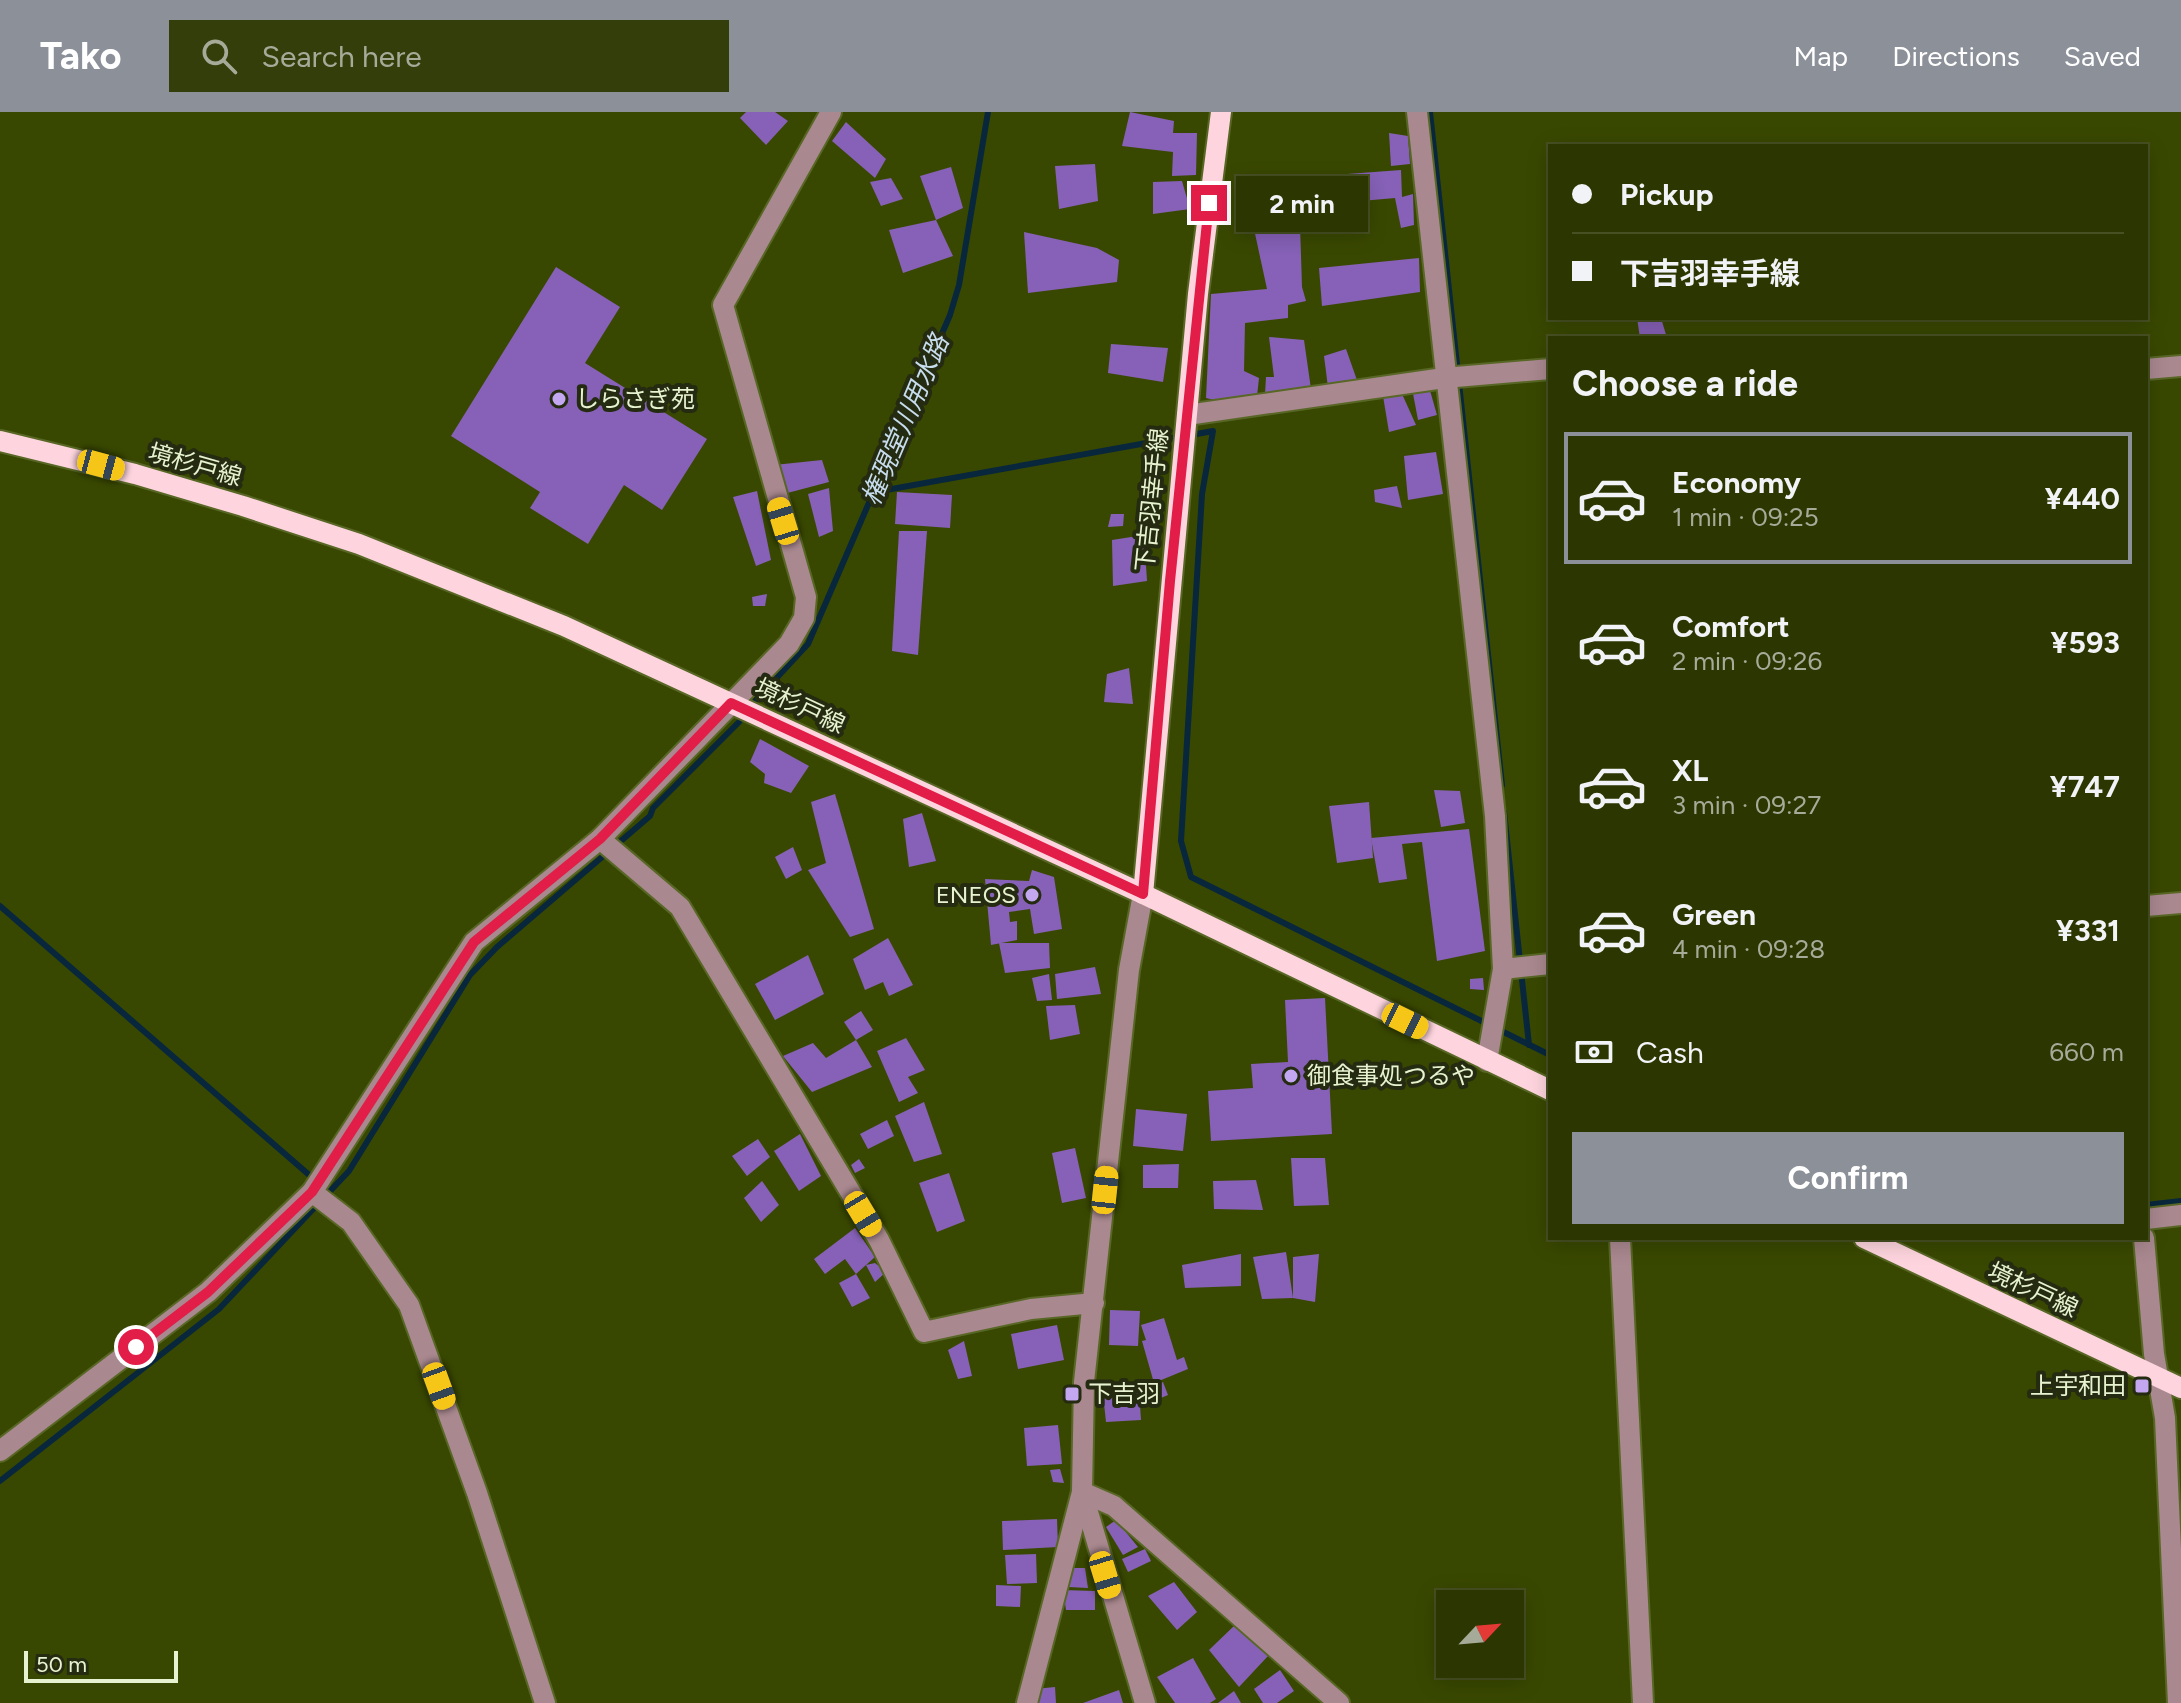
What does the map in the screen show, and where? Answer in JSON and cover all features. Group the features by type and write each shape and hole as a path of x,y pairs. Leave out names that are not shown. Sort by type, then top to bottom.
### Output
{"main road":[{"name":"下吉羽幸手線","path":"1143,894 1198,294 1221,112"},
{"name":"境杉戸線","path":"0,441 159,480 359,544 564,626 1143,894 1548,1089"},
{"name":"境杉戸線","path":"1868,1240 2181,1388"}],"street":[{"path":"0,1451 208,1292 312,1192 474,942 600,839 789,644 804,618 806,597 723,305 831,112"},
{"path":"1417,112 1444,378 1495,816 1503,969 1487,1061"},
{"path":"2148,369 2181,366"},
{"path":"1187,415 1444,378 1548,369"},
{"path":"600,839 680,907 879,1240 924,1332 1031,1309 1094,1303"},
{"path":"1027,1703 1082,1492 1084,1382 1129,970 1143,894"},
{"path":"2148,906 2181,903"},
{"path":"1503,969 1548,964"},
{"path":"312,1192 351,1222 409,1305 477,1493 545,1703"},
{"path":"2148,1219 2181,1215"},
{"path":"1620,1240 1643,1703"},
{"path":"2144,1240 2165,1418 2178,1703"},
{"path":"1082,1492 1145,1703"},
{"path":"1082,1492 1114,1506 1339,1703"}],"building":[{"path":"746,112 775,112 788,121 766,145 740,118"},
{"path":"1130,112 1174,121 1173,133 1197,133 1196,175 1172,176 1173,152 1122,146"},
{"path":"846,122 886,159 875,178 832,141"},
{"path":"1389,133 1408,136 1410,164 1391,166"},
{"path":"1095,164 1098,201 1059,209 1055,166"},
{"path":"951,167 963,208 936,220 920,176"},
{"path":"1401,170 1402,197 1413,194 1414,225 1401,228 1395,198 1350,202 1347,174"},
{"path":"891,178 903,199 881,206 870,182"},
{"path":"1182,181 1190,209 1153,214 1153,182"},
{"path":"936,220 953,256 903,273 889,230"},
{"path":"1300,225 1302,287 1306,301 1288,305 1288,318 1245,323 1244,371 1259,378 1256,405 1243,407 1206,398 1211,294 1267,289 1254,229"},
{"path":"1024,232 1097,248 1119,260 1117,282 1028,293"},
{"path":"1419,258 1420,292 1322,306 1319,268"},
{"name":"しらさぎ苑","path":"556,267 620,307 585,363 707,439 662,510 624,485 588,544 530,508 540,492 451,436"},
{"path":"1637,320 1662,320 1666,336 1640,336"},
{"path":"1269,337 1304,340 1311,389 1265,394 1266,377 1274,377"},
{"path":"1111,344 1168,348 1163,382 1108,373"},
{"path":"1346,349 1358,383 1329,395 1324,356"},
{"path":"1411,383 1429,387 1437,415 1418,420"},
{"path":"1398,385 1416,425 1389,432 1383,396"},
{"path":"1436,452 1443,494 1408,500 1404,456"},
{"path":"822,460 829,482 776,496 774,465"},
{"path":"1397,486 1402,508 1375,502 1374,490"},
{"path":"829,488 833,531 819,537 808,494"},
{"path":"757,491 771,560 756,566 733,497"},
{"path":"897,492 952,495 950,528 895,524"},
{"path":"1111,514 1124,514 1123,526 1108,527"},
{"path":"899,531 927,531 918,655 892,651"},
{"path":"1144,535 1147,581 1113,586 1112,540"},
{"path":"767,594 765,606 753,606 752,597"},
{"path":"1129,668 1133,704 1104,702 1107,674"},
{"path":"760,739 809,766 791,793 764,783 765,774 750,762"},
{"path":"1434,790 1460,791 1465,823 1441,827"},
{"path":"835,794 874,929 850,937 808,870 826,863 811,802"},
{"path":"1369,802 1373,858 1337,863 1329,806"},
{"path":"922,813 936,861 909,867 903,819"},
{"path":"1469,829 1485,951 1437,961 1422,842 1402,844 1407,879 1379,883 1371,838"},
{"path":"793,847 802,870 786,879 775,857"},
{"name":"ENEOS","path":"1032,870 1054,877 1062,929 1034,934 1030,909 1009,912 1010,922 1017,921 1017,940 991,945 985,879 1029,881"},
{"path":"888,938 913,985 889,996 883,982 865,990 853,959"},
{"path":"999,943 1049,943 1050,968 1005,973"},
{"path":"808,955 824,994 775,1020 755,984"},
{"path":"1095,967 1101,994 1057,999 1055,974"},
{"path":"1049,974 1052,1000 1037,1001 1032,978"},
{"path":"1483,978 1484,990 1470,989 1470,979"},
{"name":"御食事処つるや","path":"1325,998 1332,1134 1211,1141 1208,1091 1253,1088 1251,1064 1288,1062 1285,1000"},
{"path":"1075,1005 1080,1034 1050,1040 1046,1006"},
{"path":"861,1011 873,1030 856,1040 844,1022"},
{"path":"906,1038 925,1070 908,1077 918,1093 899,1102 877,1051"},
{"path":"856,1040 872,1067 812,1092 783,1056 813,1043 826,1058"},
{"path":"924,1102 942,1154 914,1162 895,1116"},
{"path":"1136,1109 1187,1114 1183,1151 1133,1146"},
{"path":"887,1120 894,1136 868,1149 860,1134"},
{"path":"800,1134 821,1176 799,1191 774,1151"},
{"path":"758,1139 770,1157 747,1176 732,1156"},
{"path":"1075,1148 1086,1198 1062,1203 1052,1153"},
{"path":"1291,1158 1325,1158 1329,1205 1294,1206"},
{"path":"859,1159 865,1168 855,1173 851,1165"},
{"path":"1179,1164 1178,1188 1143,1188 1143,1165"},
{"path":"949,1173 965,1221 937,1232 919,1183"},
{"path":"1256,1180 1263,1210 1214,1209 1213,1181"},
{"path":"762,1181 779,1205 761,1222 744,1198"},
{"path":"855,1228 875,1257 856,1274 845,1259 825,1274 814,1259"},
{"path":"1286,1252 1293,1298 1262,1299 1253,1257"},
{"path":"1241,1254 1241,1286 1185,1288 1182,1265"},
{"path":"1319,1254 1315,1302 1293,1298 1293,1257"},
{"path":"875,1263 886,1272 875,1282 866,1265"},
{"path":"856,1274 870,1298 852,1307 839,1283"},
{"path":"1110,1310 1140,1311 1138,1346 1109,1345"},
{"path":"1164,1318 1177,1360 1184,1357 1188,1369 1154,1383 1142,1341 1146,1340 1141,1325"},
{"path":"1057,1325 1064,1360 1018,1369 1011,1334"},
{"path":"964,1341 972,1376 958,1379 948,1350"},
{"path":"1163,1382 1168,1395 1156,1400 1151,1388"},
{"path":"1139,1391 1141,1420 1106,1422 1103,1394"},
{"path":"1058,1425 1062,1464 1027,1466 1024,1428"},
{"path":"1060,1469 1064,1483 1053,1482 1050,1470"},
{"path":"1057,1519 1058,1547 1003,1550 1002,1521"},
{"path":"1116,1520 1138,1547 1123,1555 1106,1527"},
{"path":"1145,1549 1151,1561 1128,1572 1122,1559"},
{"path":"1036,1554 1037,1583 1007,1584 1005,1555"},
{"path":"1068,1568 1085,1568 1088,1588 1068,1587"},
{"path":"1174,1582 1197,1612 1177,1630 1148,1596"},
{"path":"996,1585 1021,1586 1020,1607 996,1606"},
{"path":"1063,1590 1095,1591 1095,1610 1066,1610"},
{"path":"1235,1625 1268,1656 1239,1687 1209,1650"},
{"path":"1193,1658 1216,1699 1210,1703 1175,1703 1157,1677"},
{"path":"1280,1670 1294,1691 1277,1703 1263,1703 1254,1689"},
{"path":"1055,1687 1056,1703 1036,1703 1035,1689"},
{"path":"1119,1690 1123,1703 1083,1703"},
{"path":"1234,1691 1241,1703 1218,1703"}],"waterway":[{"name":"権現堂川用水路","path":"756,700 808,644 950,315 959,285 988,112"},
{"path":"1430,112 1502,785"},
{"path":"1191,435 1213,431 1202,494 1181,841 1191,877 1548,1054"},
{"path":"875,492 1180,437"},
{"name":"権現堂川用水路","path":"0,1481 219,1309 349,1171 470,975 497,947 650,816 653,808 739,722"},
{"path":"1504,812 1529,1045"},
{"path":"0,906 315,1180"},
{"path":"2148,1205 2181,1201"}],"place":[{"name":"しらさぎ苑","path":"559,399"},
{"name":"ENEOS","path":"1032,895"},
{"name":"御食事処つるや","path":"1291,1076"},
{"name":"上宇和田","path":"2142,1386"},
{"name":"下吉羽","path":"1072,1394"}],"route":[{"path":"136,1347 208,1292 312,1192 357,1127 474,942 600,839 731,703 1143,894 1157,761 1170,581 1209,203"}]}
